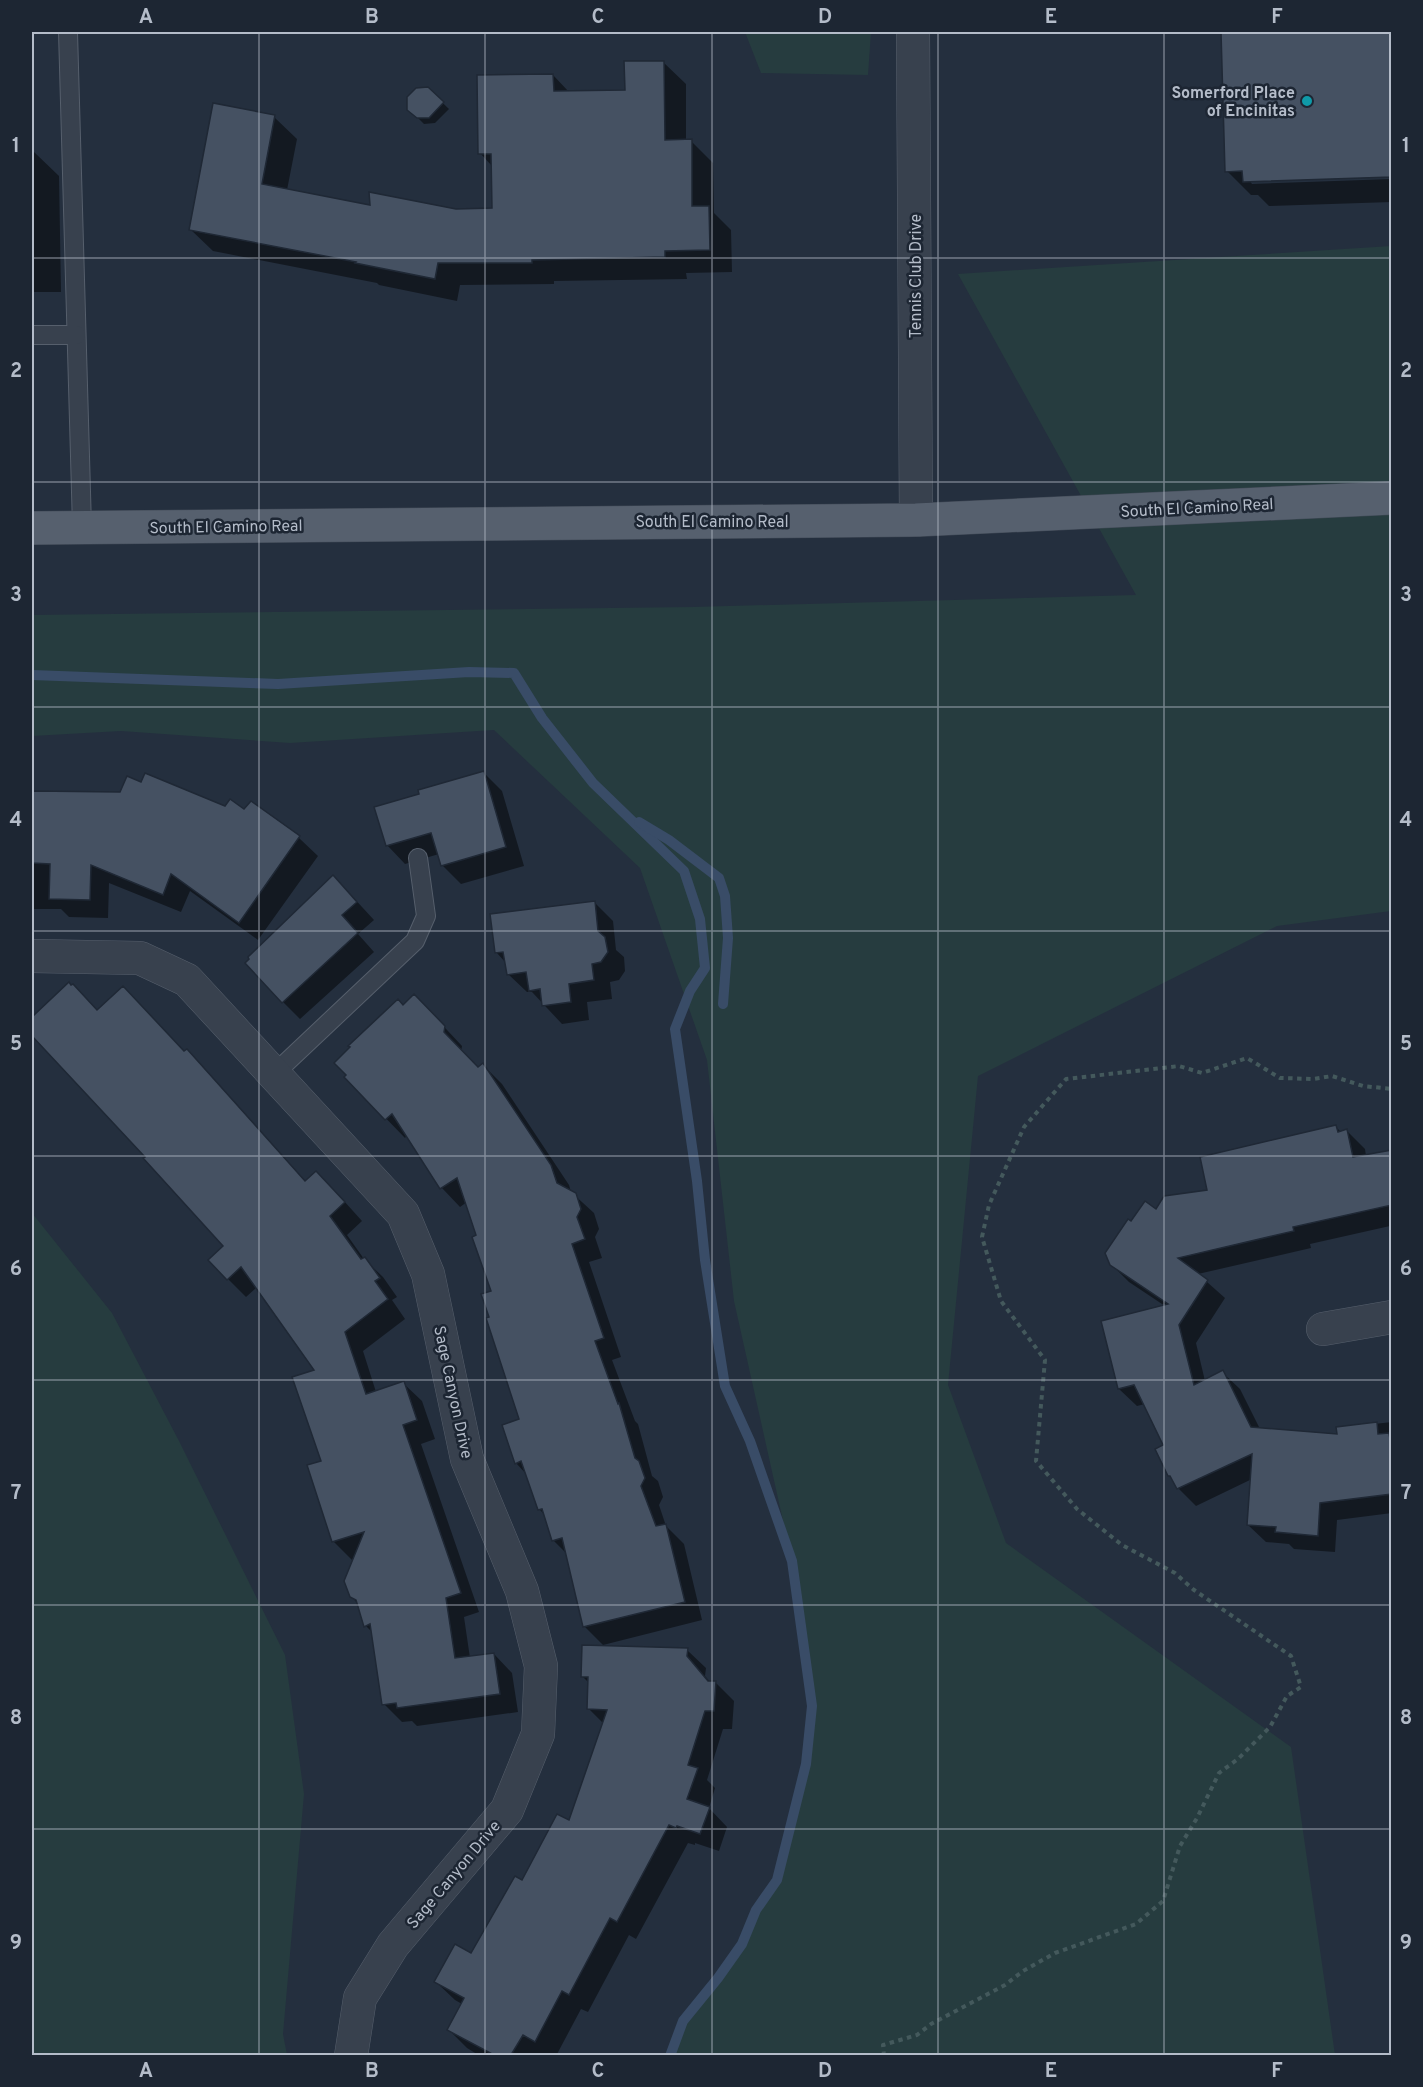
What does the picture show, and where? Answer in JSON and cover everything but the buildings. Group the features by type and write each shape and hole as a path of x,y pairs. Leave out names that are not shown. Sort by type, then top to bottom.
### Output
{"main road":[{"name":"South El Camino Real","path":"32,528 916,520 1392,498"}],"street":[{"name":"Tennis Club Drive","path":"913,32 916,520"},
{"name":"Sage Canyon Drive","path":"32,956 140,958 187,980 403,1214 428,1274 467,1459 522,1591 540,1666 538,1734 507,1810 393,1945 360,1998 351,2055"},
{"path":"1323,1329 1392,1317"}],"lane":[{"path":"68,32 82,527"},
{"path":"32,335 76,335"},
{"path":"274,1074 415,942 426,916 417,858"}],"path":[{"path":"884,2055 883,2045 916,2035 931,2024 1005,1985 1023,1971 1055,1953 1136,1924 1163,1901 1180,1846 1197,1818 1219,1773 1238,1759 1270,1727 1287,1696 1301,1687 1291,1656 1194,1590 1175,1573 1122,1545 1077,1509 1036,1461 1046,1360 1001,1301 982,1236 989,1205 1024,1127 1066,1079 1179,1066 1202,1072 1247,1058 1280,1078 1314,1080 1332,1076 1363,1086 1392,1089"}],"green space":[{"path":"745,32 871,32 868,75 761,73"},
{"path":"1391,246 1391,911 1277,926 978,1076 948,1385 1006,1543 1291,1747 1335,2055 670,2055 683,2021 742,1944 756,1910 777,1880 806,1764 812,1706 792,1561 734,1301 707,1060 640,868 494,730 290,743 121,731 32,736 32,615 693,607 1136,595 958,274"},
{"path":"32,1213 112,1313 179,1441 285,1655 304,1794 283,2034 287,2055 32,2055"}],"waterway":[{"path":"32,675 278,684 469,672 514,673 542,718 593,783 684,871 700,919 705,968 690,991 675,1029 697,1181 705,1260 725,1386 750,1441 792,1561 812,1706 806,1764 777,1880 756,1910 742,1944 683,2021 670,2056"},
{"path":"639,822 669,840 719,878 725,896 728,938 723,1004"}],"place":[{"name":"Somerford Place of Encinitas","path":"1307,101"}]}
